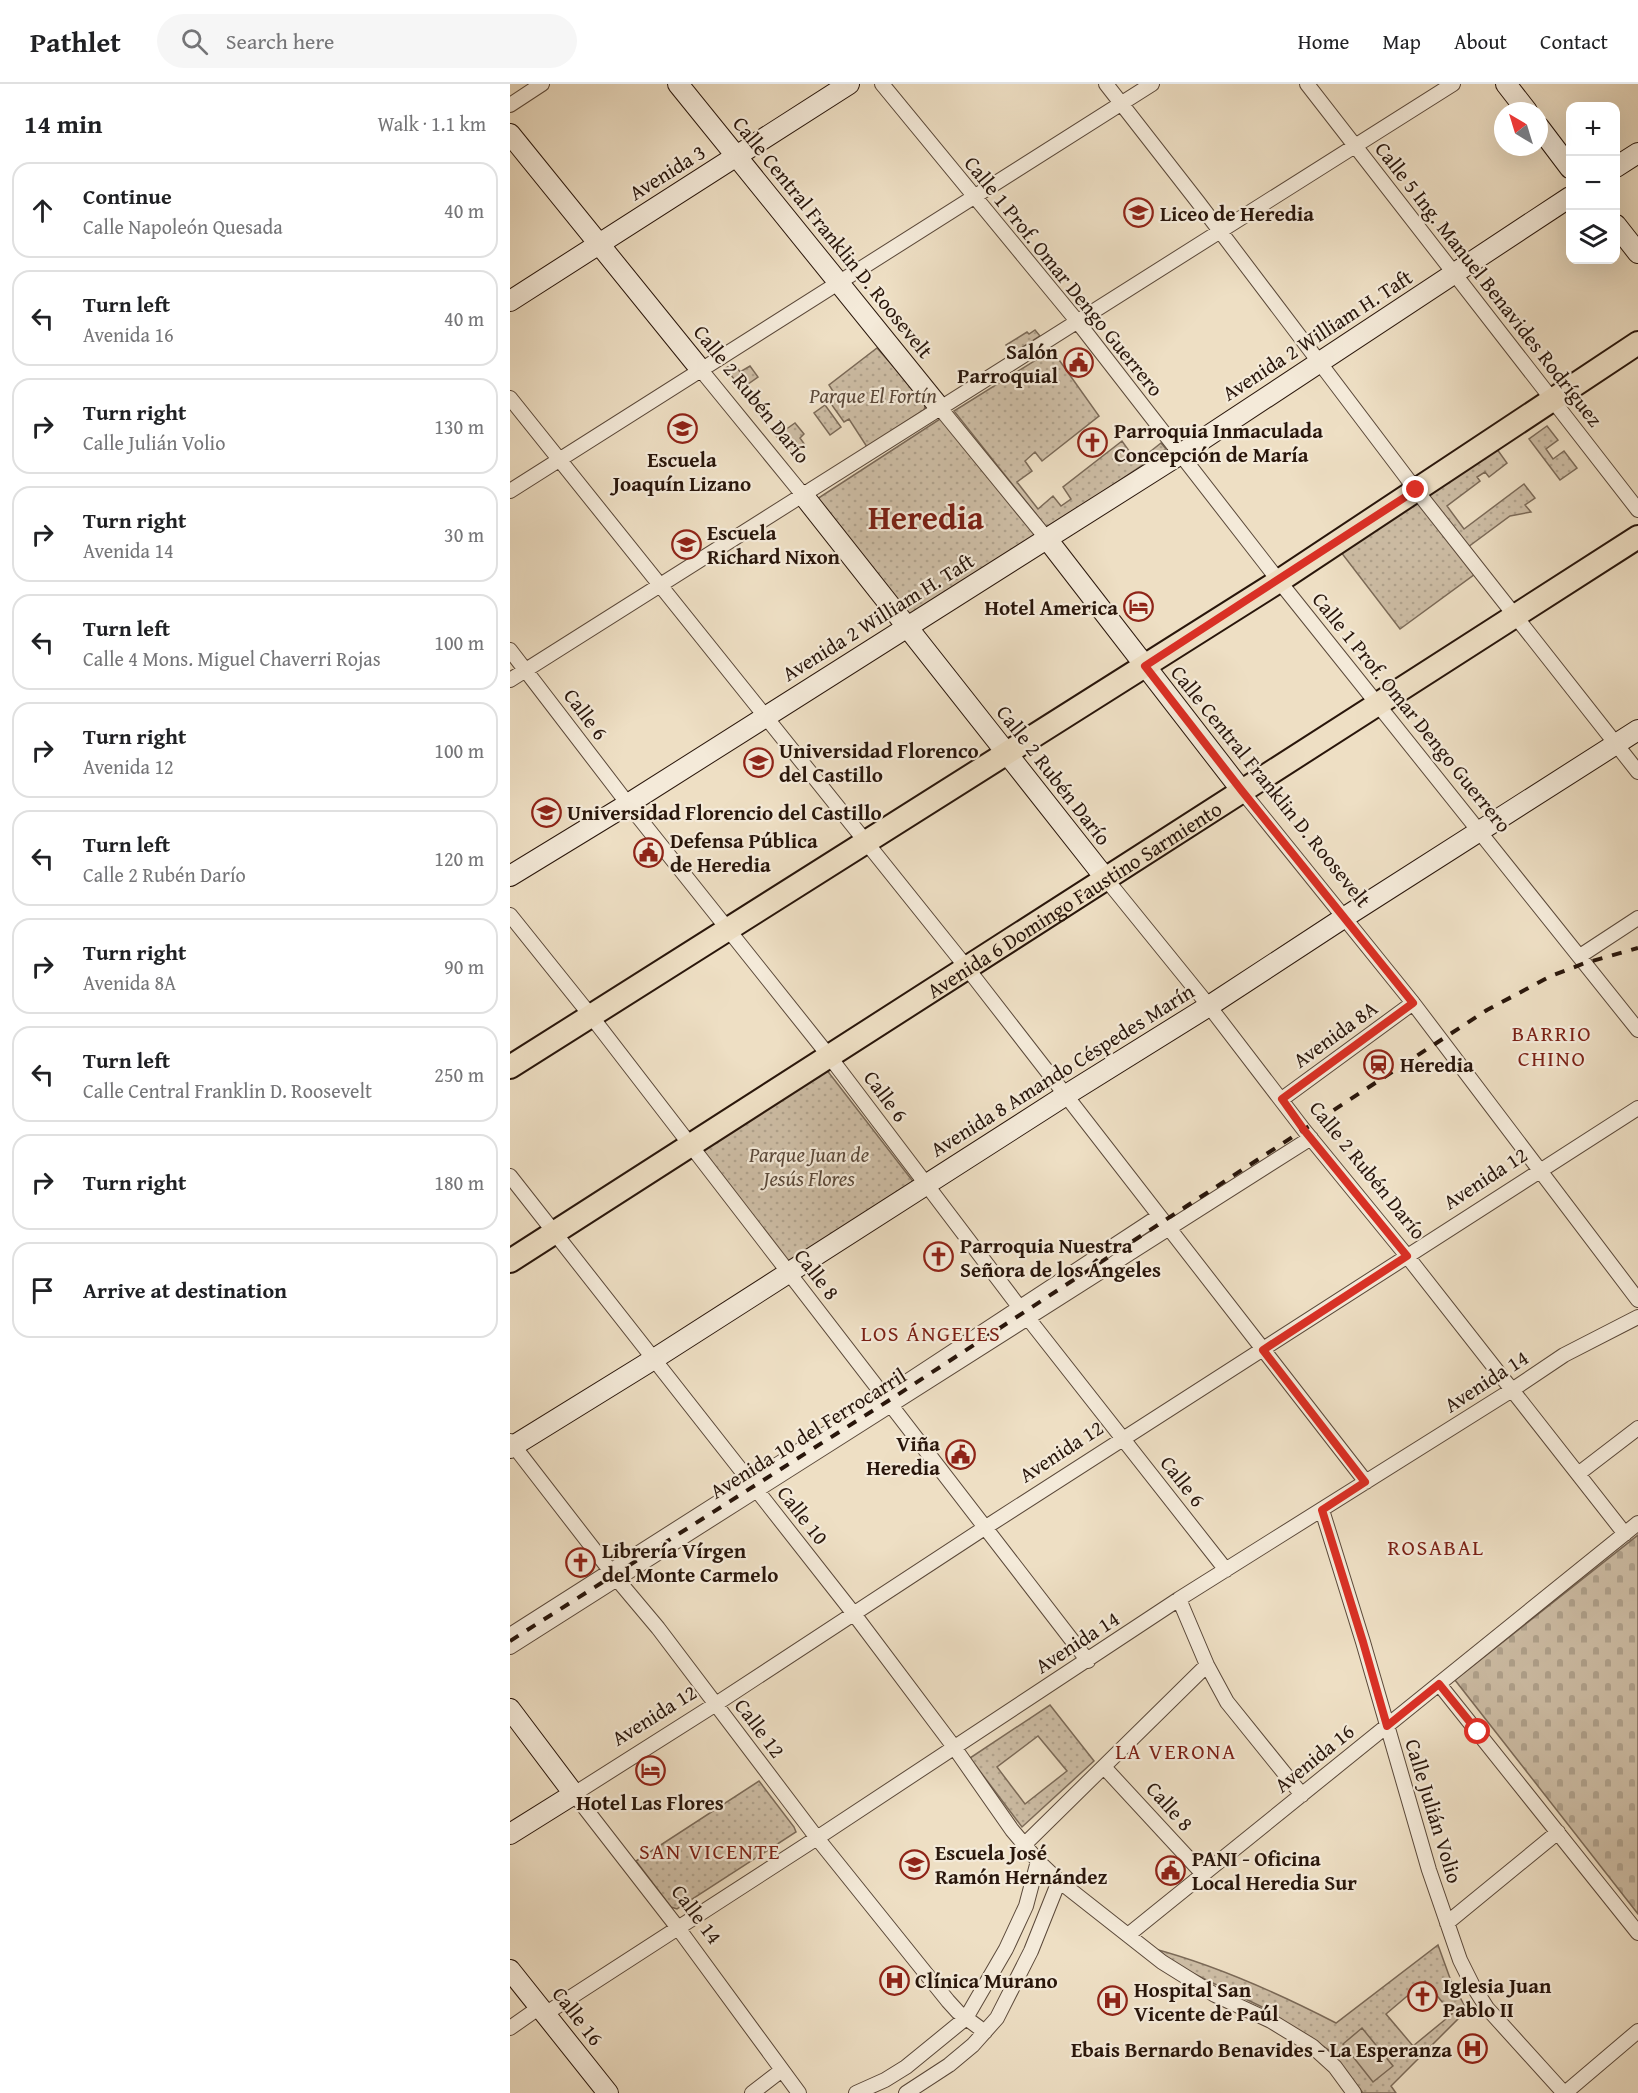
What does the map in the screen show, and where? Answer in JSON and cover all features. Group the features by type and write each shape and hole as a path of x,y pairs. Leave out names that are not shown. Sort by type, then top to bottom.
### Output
{"main road":[{"path":"510,1067 726,928 1278,581 1638,343"},
{"name":"Avenida 6 Domingo Faustino Sarmiento","path":"510,1261 1638,537"}],"street":[{"path":"510,105 542,84"},
{"name":"Calle Central Franklin D. Roosevelt","path":"678,84 1047,539 1242,791 1413,1003 1638,1300"},
{"name":"Avenida 3","path":"510,301 849,84"},
{"name":"Calle 1 Prof. Omar Dengo Guerrero","path":"882,84 1077,321 1278,581 1638,1030"},
{"path":"1106,84 1416,490 1638,772"},
{"path":"510,491 1152,84"},
{"name":"Calle 5 Ing. Manuel Benavides Rodríguez","path":"1307,84 1638,510"},
{"path":"510,680 1453,84"},
{"path":"1506,84 1520,102"},
{"name":"Calle 2 Rubén Darío","path":"510,134 803,495 1625,1534"},
{"path":"1548,139 1566,163"},
{"path":"1620,164 1638,153"},
{"name":"Avenida 2 William H. Taft","path":"510,876 628,804 1179,455 1566,200"},
{"path":"1620,230 1638,253"},
{"path":"510,398 967,968 1365,1482"},
{"name":"Calle 6","path":"510,650 628,804 829,1056 1023,1313 1226,1570"},
{"name":"Avenida 8 Amando Céspedes Marín","path":"511,1445 654,1359 1638,730"},
{"name":"Calle 8","path":"510,915 790,1272 1088,1660"},
{"path":"1580,956 1638,918"},
{"name":"Avenida 8A","path":"1282,1099 1413,1003"},
{"name":"Avenida 12","path":"510,1834 716,1704 986,1527 1638,1108"},
{"name":"Avenida 10 del Ferrocarril","path":"510,1635 613,1574 753,1486 1164,1222 1311,1138"},
{"name":"Calle 10","path":"510,1176 854,1614 1038,1861 1059,1881 1162,1962 1215,1995 1271,2021 1312,2046 1335,2067 1354,2093"},
{"name":"Avenida 14","path":"510,2028 678,1928 1179,1599 1564,1355 1638,1317"},
{"path":"1578,1474 1638,1428"},
{"name":"Calle 12","path":"511,1445 658,1628 817,1838 948,2001 985,2032"},
{"name":"Calle Julián Volio","path":"1322,1510 1429,1870 1460,1960 1487,2008 1564,2093"},
{"name":"Avenida 16","path":"1128,1935 1638,1524"},
{"name":"Avenida 10 del Ferrocarril","path":"510,1647 613,1574"},
{"path":"1179,1599 1207,1665 1227,1702 1302,1794"},
{"path":"1024,1845 1207,1665"},
{"path":"1439,1684 1638,1933"},
{"name":"Calle 14","path":"510,1708 678,1928 799,2093"},
{"name":"Calle 8","path":"1104,1767 1203,1874"},
{"path":"1447,1923 1558,1833"},
{"path":"856,2093 885,2080 906,2067 935,2046 966,2018 1006,1949 1026,1906 1038,1861"},
{"path":"906,2093 949,2065 997,2018 1031,1951 1059,1881"},
{"name":"Calle 16","path":"510,1970 608,2093"},
{"path":"1564,2093 1638,2031"},
{"path":"752,2093 782,2070"}],"green space":[{"path":"1035,330 1040,336 1012,354 1006,345 1027,332 1029,334"},
{"name":"Parque El Fortín","path":"877,348 926,403 924,410 867,447 849,419 844,422 829,401 836,396 829,385"},
{"path":"1052,350 1099,416 1042,461 1035,452 1025,461 1032,471 1017,482 1038,509 1053,496 1061,506 1071,499 1063,487 1122,441 1137,462 1161,443 1166,449 1048,529 954,411"},
{"path":"734,363 740,372 750,366 758,377 741,389 726,368"},
{"path":"825,405 841,427 830,435 814,413"},
{"path":"943,417 1038,534 909,617 817,499"},
{"path":"795,423 804,434 800,438 805,445 791,454 773,432 782,426 785,430"},
{"path":"1547,426 1558,440 1546,449 1553,459 1564,451 1577,468 1560,480 1529,439"},
{"path":"1494,445 1507,463 1489,477 1485,472 1477,477 1480,481 1447,506 1464,529 1524,484 1535,498 1525,505 1531,512 1510,516 1468,547 1424,491"},
{"path":"1414,494 1475,574 1400,629 1337,547"},
{"name":"Parque Juan de Jesús Flores","path":"826,1069 915,1184 790,1264 701,1148"},
{"path":"1638,1535 1638,1914 1455,1680"},
{"path":"1050,1705 1094,1761 1022,1827 970,1758","holes":["1038,1736 1067,1771 1025,1804 997,1767"]},
{"path":"759,1781 796,1832 677,1909 671,1907 636,1861"},
{"path":"1438,1945 1451,1981 1467,2010 1391,2086 1396,2093 1363,2093 1329,2050 1262,2007 1184,1969 1151,1948 1245,1980 1336,2023","holes":["1425,1981 1452,2014 1413,2046 1386,2014"]},
{"path":"1362,2028 1393,2066 1373,2082 1343,2044"}],"railway":[{"path":"510,1641 888,1401 1487,1010 1551,976 1585,963 1638,948"}],"place":[{"name":"Liceo de Heredia","path":"1139,213"},
{"name":"Salón Parroquial","path":"1079,363"},
{"name":"Escuela Joaquín Lizano","path":"682,428"},
{"name":"Parroquia Inmaculada Concepción de María","path":"1093,442"},
{"name":"Escuela Richard Nixon","path":"686,544"},
{"name":"Hotel America","path":"1139,607"},
{"name":"Universidad Florenco del Castillo","path":"758,762"},
{"name":"Universidad Florencio del Castillo","path":"546,812"},
{"name":"Defensa Pública de Heredia","path":"649,852"},
{"name":"Heredia","path":"1379,1064"},
{"name":"Parroquia Nuestra Señora de los Ángeles","path":"939,1257"},
{"name":"Viña Heredia","path":"961,1455"},
{"name":"Librería Vírgen del Monte Carmelo","path":"581,1562"},
{"name":"Hotel Las Flores","path":"650,1771"},
{"name":"Escuela José Ramón Hernández","path":"914,1864"},
{"name":"PANI - Oficina Local Heredia Sur","path":"1171,1870"},
{"name":"Clínica Murano","path":"894,1980"},
{"name":"Iglesia Juan Pablo II","path":"1422,1997"},
{"name":"Hospital San Vicente de Paúl","path":"1113,2001"},
{"name":"Ebais Bernardo Benavides - La Esperanza","path":"1473,2049"}],"district":[{"name":"Heredia","path":"926,517"},
{"name":"BARRIO CHINO","path":"1552,1046"},
{"name":"LOS ÁNGELES","path":"931,1333"},
{"name":"ROSABAL","path":"1436,1547"},
{"name":"LA VERONA","path":"1176,1751"},
{"name":"SAN VICENTE","path":"710,1851"}],"route":[{"path":"1416,490 1145,666 1242,791 1413,1003 1282,1099 1304,1130 1407,1256 1263,1350 1365,1482 1322,1510 1387,1726 1439,1684 1478,1732"}]}
